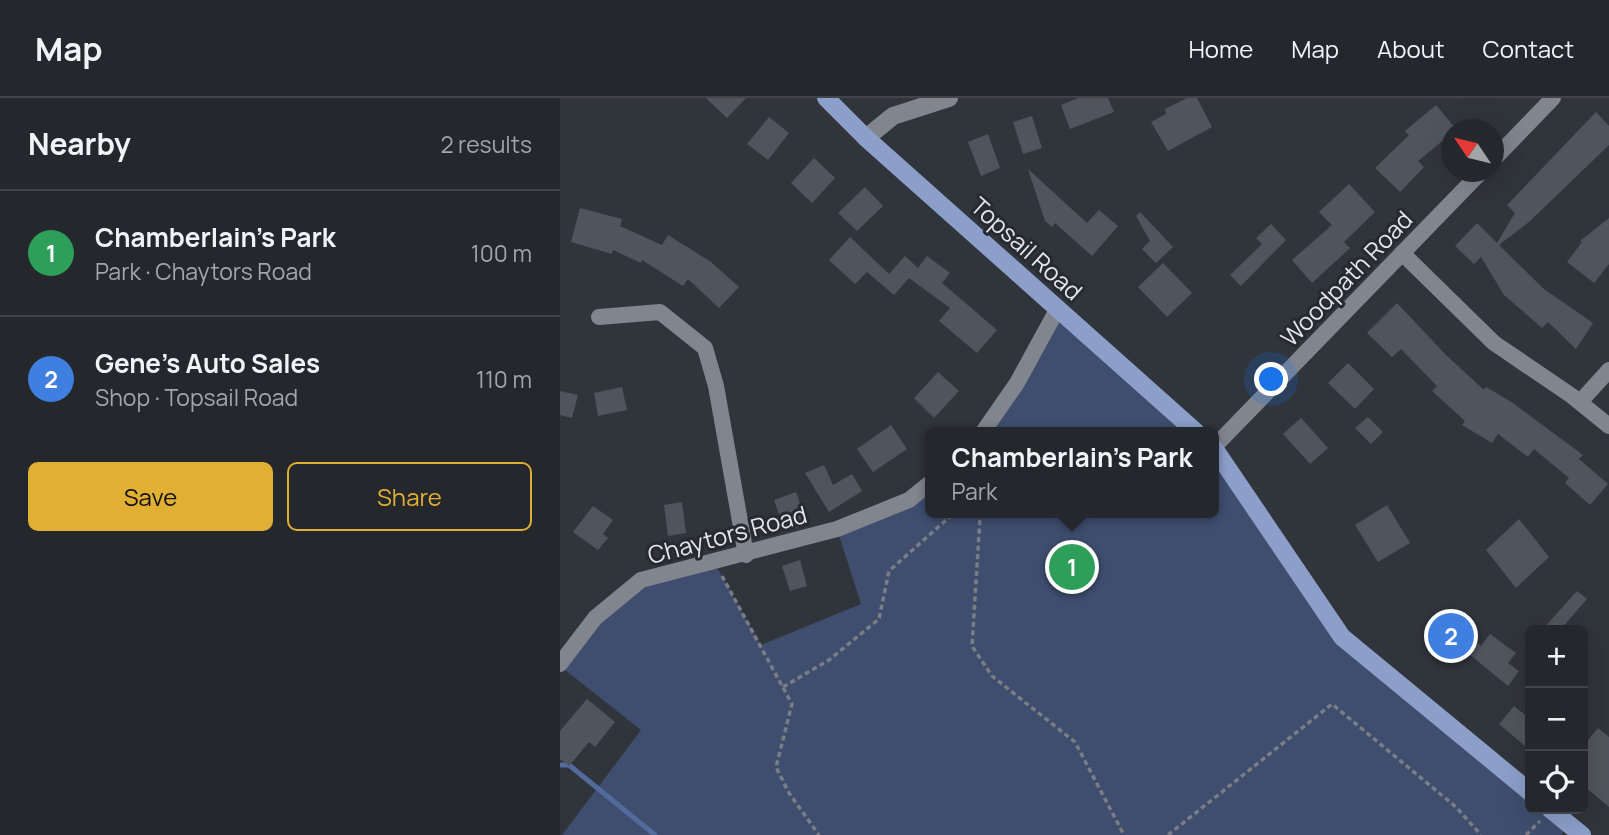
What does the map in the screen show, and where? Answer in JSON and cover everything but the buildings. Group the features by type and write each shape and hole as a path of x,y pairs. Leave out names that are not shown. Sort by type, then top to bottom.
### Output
{"main road":[{"name":"Topsail Road","path":"826,98 866,138 1190,427"},
{"path":"1219,454 1342,637 1525,788"},
{"path":"1556,814 1582,835"}],"street":[{"path":"866,138 893,116 949,98"},
{"path":"1504,148 1553,98"},
{"name":"Woodpath Road","path":"1219,442 1471,182"},
{"path":"1402,253 1494,343 1580,402 1609,426"},
{"path":"986,427 1017,383 1058,308"},
{"path":"599,317 660,312 705,348 716,386 746,555"},
{"path":"1580,402 1609,370"},
{"name":"Chaytors Road","path":"560,664 595,618 641,580 746,555 837,529 909,500 925,487"}],"path":[{"path":"783,687 829,660 879,619 889,571 948,518"},
{"path":"979,518 972,646 992,676 1075,742 1125,835"},
{"path":"714,562 792,704 776,767 789,793 819,835"},
{"path":"1168,835 1332,704 1456,807 1481,835"}],"shaded area":[{"path":"1058,308 1190,427 986,427"},
{"path":"1219,455 1342,637 1525,788 1525,814 1556,814 1569,825 1561,835 562,835 641,730 560,666 641,580 714,562 761,645 861,604 837,529 925,485 925,518 1219,518"}],"waterway":[{"path":"560,765 569,765 655,835"}],"place":[{"name":"Chamberlain's Park","path":"1072,567"},
{"name":"Gene's Auto Sales","path":"1451,636"}]}
